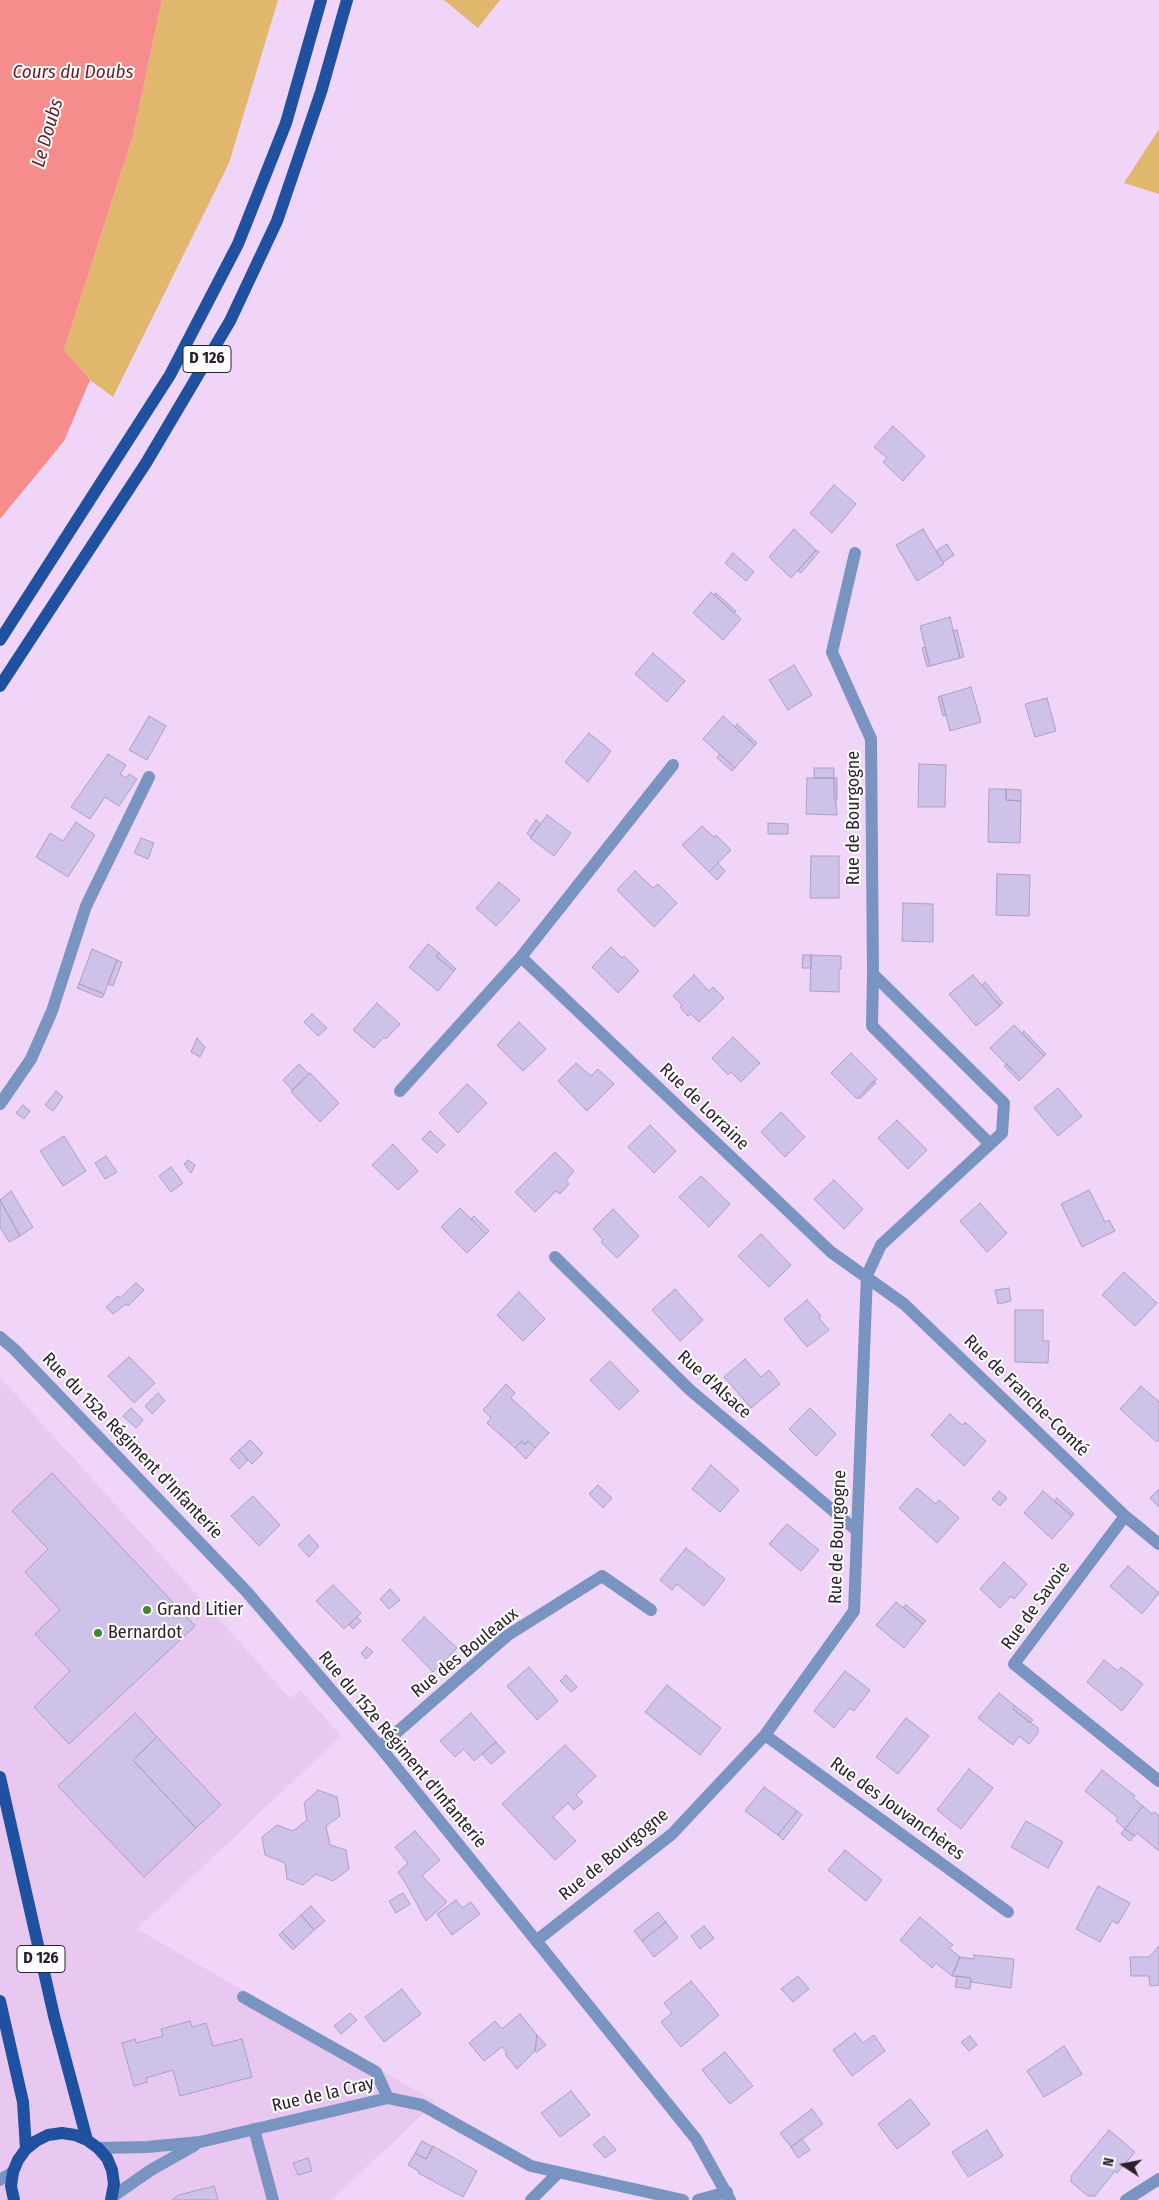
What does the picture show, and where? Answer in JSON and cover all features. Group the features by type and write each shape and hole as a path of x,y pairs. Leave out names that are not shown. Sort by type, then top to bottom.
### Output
{"main road":[{"name":"D 126","path":"0,640 170,375 238,244 286,123 321,0"},
{"name":"D 126","path":"0,686 146,462 230,321 277,221 322,92 347,0"},
{"name":"D 126","path":"0,1777 54,2016 87,2140"},
{"path":"0,2001 23,2102 26,2149"},
{"path":"14,2200 11,2186 13,2172 18,2160 26,2149 36,2141 48,2135 62,2133 75,2135 87,2140 107,2158 112,2170 114,2184 112,2198"}],"street":[{"name":"Rue de Bourgogne","path":"855,553 832,652 871,738 872,1026 990,1144"},
{"path":"400,1091 521,958 673,765"},
{"path":"0,1104 31,1059 52,1011 86,906 149,777"},
{"name":"Rue de Lorraine","path":"521,958 831,1252 867,1275"},
{"name":"Rue de Bourgogne","path":"536,1941 672,1834 765,1735 854,1611 867,1275 880,1245 1002,1133 1004,1103 873,974"},
{"name":"Rue d'Alsace","path":"555,1257 690,1390 856,1530"},
{"name":"Rue de Franche-Comté","path":"867,1275 904,1304 1125,1516 1159,1544"},
{"name":"Rue du 152e Régiment d'Infanterie","path":"0,1330 14,1349"},
{"name":"Rue du 152e Régiment d'Infanterie","path":"0,1337 14,1349 246,1591 380,1747 696,2139 728,2196"},
{"name":"Rue de Savoie","path":"1125,1516 1014,1664 1159,1781"},
{"name":"Rue des Bouleaux","path":"380,1747 508,1635 602,1576 651,1610"},
{"name":"Rue des Jouvanchères","path":"765,1735 1008,1912"},
{"path":"243,1997 376,2072 388,2098"},
{"name":"Rue de la Cray","path":"98,2148 146,2147 200,2142 388,2098 422,2105 531,2166 683,2200"},
{"path":"254,2129 273,2200"},
{"name":"Rue de la Cray","path":"112,2198 152,2170 200,2142"},
{"path":"0,2180 13,2172"},
{"path":"531,2200 558,2173"},
{"path":"1126,2200 1159,2179"},
{"path":"698,2200 728,2196"}],"shaded area":[{"path":"162,0 278,0 229,163 113,397 90,380 64,350 133,135"},
{"path":"444,0 500,0 478,28"},
{"path":"1159,129 1159,194 1124,183"},
{"path":"0,1377 290,1698 301,1690 341,1736 137,1929 436,2102 331,2200 0,2200"}],"water":[{"name":"Cours du Doubs","path":"0,0 162,0 133,135 64,350 90,380 64,441 0,519"}],"building":[{"path":"893,426 925,456 903,481 883,462 887,458 874,447"},
{"path":"834,485 856,504 832,533 810,513"},
{"path":"794,529 816,550 791,578 769,557"},
{"path":"923,529 944,564 917,581 896,545"},
{"path":"947,544 954,555 943,562 936,551"},
{"path":"816,550 819,552 801,573 798,571"},
{"path":"733,553 754,572 746,581 725,563"},
{"path":"711,592 741,619 723,640 693,613"},
{"path":"716,593 736,611 734,613 714,595"},
{"path":"950,617 960,658 930,666 920,626"},
{"path":"957,630 964,657 960,658 953,631"},
{"path":"925,647 930,666 927,667 922,648"},
{"path":"653,653 685,681 667,702 635,674"},
{"path":"794,665 812,695 788,710 769,680"},
{"path":"971,687 981,722 950,731 941,696"},
{"path":"941,696 946,715 943,716 938,697"},
{"path":"1047,698 1056,731 1035,737 1025,704"},
{"path":"149,716 166,726 147,760 129,750"},
{"path":"723,716 755,745 735,768 703,739"},
{"path":"737,724 757,743 755,745 735,727"},
{"path":"589,733 611,751 588,782 565,762"},
{"path":"108,754 126,765 120,774 126,778 129,774 137,779 119,806 105,797 90,819 71,807"},
{"path":"720,754 735,768 732,771 717,758"},
{"path":"919,764 946,765 945,807 918,807"},
{"path":"814,768 834,768 834,778 814,778"},
{"path":"807,778 834,778 837,815 806,814"},
{"path":"834,778 837,778 837,800 834,800"},
{"path":"989,789 1006,789 1006,800 1021,801 1020,843 988,842"},
{"path":"1006,789 1021,790 1021,801 1006,800"},
{"path":"547,815 571,833 554,856 530,838"},
{"path":"536,820 541,824 531,837 527,833"},
{"path":"76,822 95,835 68,877 36,857 50,833 63,841"},
{"path":"768,823 788,824 788,834 768,834"},
{"path":"702,826 714,837 716,835 731,850 709,872 682,845"},
{"path":"141,838 154,843 148,859 134,853"},
{"path":"811,856 839,856 839,898 810,898"},
{"path":"718,863 725,871 717,880 709,872"},
{"path":"635,871 653,888 658,884 677,903 654,927 617,890"},
{"path":"997,874 1030,875 1029,916 996,915"},
{"path":"499,882 520,900 496,926 476,908"},
{"path":"903,903 933,904 933,942 902,941"},
{"path":"428,944 439,953 436,956 454,971 438,991 409,967"},
{"path":"611,947 622,958 624,956 639,971 618,993 592,967"},
{"path":"92,949 117,960 104,994 79,984"},
{"path":"439,953 456,969 454,971 436,956"},
{"path":"803,955 811,955 811,968 802,968"},
{"path":"811,955 841,956 839,992 810,991"},
{"path":"117,960 122,962 113,986 108,984"},
{"path":"694,975 709,991 713,987 724,998 699,1022 691,1014 688,1016 680,1007 682,1005 673,996"},
{"path":"973,975 1000,1006 976,1026 949,994"},
{"path":"985,982 1003,1003 1000,1006 982,985"},
{"path":"79,984 104,994 102,998 77,988"},
{"path":"377,1003 400,1024 386,1039 384,1037 374,1048 353,1030"},
{"path":"312,1014 327,1028 318,1036 304,1022"},
{"path":"519,1022 546,1049 523,1071 497,1045"},
{"path":"1014,1025 1044,1056 1021,1079 990,1048"},
{"path":"1024,1031 1046,1054 1044,1056 1022,1033"},
{"path":"733,1037 760,1063 741,1082 731,1072 728,1075 712,1058"},
{"path":"197,1038 205,1047 200,1057 191,1052"},
{"path":"851,1053 877,1079 857,1099 831,1073"},
{"path":"576,1063 591,1076 598,1069 614,1084 587,1111 558,1081"},
{"path":"299,1064 309,1074 292,1090 283,1080"},
{"path":"1007,1064 1021,1079 1019,1081 1004,1066"},
{"path":"310,1073 339,1103 320,1122 291,1092"},
{"path":"874,1081 876,1083 860,1099 859,1097"},
{"path":"467,1084 487,1103 458,1133 439,1113"},
{"path":"1058,1088 1082,1116 1058,1136 1034,1108"},
{"path":"56,1091 63,1097 53,1111 45,1105"},
{"path":"23,1105 30,1111 24,1119 16,1113"},
{"path":"781,1112 805,1137 785,1157 761,1132"},
{"path":"897,1120 927,1150 908,1169 878,1138"},
{"path":"650,1125 676,1151 654,1173 628,1147"},
{"path":"430,1131 445,1145 437,1153 422,1139"},
{"path":"64,1136 86,1171 63,1186 40,1151"},
{"path":"393,1144 418,1171 398,1190 372,1165"},
{"path":"555,1152 574,1171 566,1181 569,1184 560,1194 556,1191 535,1212 515,1192"},
{"path":"106,1156 117,1172 105,1179 95,1163"},
{"path":"188,1160 195,1165 191,1173 184,1164"},
{"path":"171,1167 183,1183 171,1192 159,1176"},
{"path":"701,1176 730,1204 709,1227 679,1197"},
{"path":"834,1180 863,1209 844,1229 814,1199"},
{"path":"1089,1190 1105,1222 1109,1220 1115,1231 1082,1247 1061,1204"},
{"path":"11,1191 33,1227 20,1236 0,1200"},
{"path":"0,1200 20,1236 9,1242 0,1227"},
{"path":"980,1203 1007,1233 987,1252 960,1221"},
{"path":"460,1208 486,1234 467,1253 441,1227"},
{"path":"613,1209 639,1236 617,1258 601,1242 603,1240 593,1229"},
{"path":"474,1216 489,1231 486,1234 471,1219"},
{"path":"761,1234 791,1265 769,1287 738,1256"},
{"path":"1124,1272 1157,1303 1135,1326 1102,1295"},
{"path":"136,1283 144,1290 128,1306 126,1304 113,1314 106,1307 118,1296 120,1298"},
{"path":"1009,1288 1011,1301 998,1304 995,1290"},
{"path":"675,1289 703,1320 680,1341 652,1310"},
{"path":"519,1292 545,1319 523,1341 497,1315"},
{"path":"807,1300 821,1316 819,1318 829,1330 807,1347 784,1319"},
{"path":"1015,1310 1043,1310 1043,1341 1049,1341 1048,1363 1015,1362"},
{"path":"129,1357 155,1383 134,1403 108,1376"},
{"path":"745,1359 761,1377 769,1370 780,1384 751,1408 724,1377"},
{"path":"610,1361 639,1391 619,1410 590,1380"},
{"path":"506,1384 515,1393 511,1398 549,1433 535,1448 528,1441 525,1445 522,1441 515,1448 487,1423 491,1418 483,1410"},
{"path":"1141,1386 1159,1402 1159,1440 1157,1442 1120,1409"},
{"path":"158,1393 165,1401 152,1414 145,1406"},
{"path":"131,1408 143,1420 136,1428 123,1416"},
{"path":"810,1408 836,1434 816,1456 789,1429"},
{"path":"950,1414 962,1425 965,1422 986,1441 964,1466 931,1435"},
{"path":"250,1440 263,1453 252,1464 239,1450"},
{"path":"522,1441 525,1445 528,1441 535,1448 526,1459 515,1448"},
{"path":"239,1450 248,1460 239,1469 230,1459"},
{"path":"711,1465 739,1490 720,1512 692,1489"},
{"path":"52,1473 195,1626 69,1744 34,1707 70,1671 35,1634 60,1610 25,1572 48,1549 12,1511"},
{"path":"598,1485 612,1498 603,1508 589,1494"},
{"path":"917,1488 936,1504 939,1500 959,1518 937,1543 899,1508"},
{"path":"1159,1489 1159,1507 1150,1498"},
{"path":"999,1491 1007,1498 1000,1506 992,1499"},
{"path":"1043,1491 1072,1516 1052,1539 1024,1513"},
{"path":"253,1496 280,1525 259,1546 231,1516"},
{"path":"1057,1498 1074,1514 1072,1516 1054,1501"},
{"path":"787,1524 819,1550 801,1571 769,1544"},
{"path":"309,1535 319,1546 309,1557 298,1545"},
{"path":"686,1548 725,1579 704,1606 677,1584 672,1590 660,1580"},
{"path":"1004,1562 1027,1584 1014,1599 1011,1596 1000,1608 980,1589"},
{"path":"1128,1566 1159,1593 1142,1614 1110,1586"},
{"path":"333,1585 361,1613 344,1629 316,1601"},
{"path":"390,1589 400,1600 389,1609 380,1599"},
{"path":"896,1602 923,1624 904,1648 876,1625"},
{"path":"906,1605 926,1621 923,1624 903,1607"},
{"path":"357,1617 361,1621 353,1629 349,1625"},
{"path":"424,1617 457,1648 433,1672 402,1640"},
{"path":"367,1647 373,1652 366,1659 361,1653"},
{"path":"1104,1660 1118,1671 1121,1667 1143,1684 1122,1711 1087,1682"},
{"path":"529,1667 558,1701 537,1720 507,1686"},
{"path":"845,1671 870,1690 854,1711 850,1708 834,1728 814,1711"},
{"path":"566,1675 577,1687 571,1692 560,1681"},
{"path":"667,1685 721,1728 700,1755 645,1712"},
{"path":"999,1693 1015,1706 1013,1709 1038,1728 1038,1733 1029,1744 1019,1736 1013,1745 978,1718"},
{"path":"1015,1706 1033,1720 1030,1723 1013,1709"},
{"path":"135,1713 157,1737 133,1760 196,1828 144,1877 58,1786"},
{"path":"471,1713 496,1742 474,1761 464,1749 455,1757 440,1741"},
{"path":"906,1718 929,1736 898,1774 876,1757"},
{"path":"157,1737 221,1805 196,1828 133,1760"},
{"path":"496,1742 505,1752 491,1764 482,1754"},
{"path":"565,1745 596,1776 576,1795 583,1802 574,1810 568,1803 553,1817 576,1841 555,1860 502,1804"},
{"path":"969,1769 993,1788 961,1829 937,1810"},
{"path":"1102,1770 1135,1796 1133,1798 1143,1806 1125,1829 1116,1821 1118,1818 1085,1791"},
{"path":"764,1787 797,1811 778,1835 745,1811"},
{"path":"318,1790 337,1797 340,1816 326,1826 330,1845 346,1850 349,1869 333,1881 316,1874 303,1885 287,1879 285,1863 265,1855 262,1837 277,1825 293,1831 307,1820 304,1803"},
{"path":"1143,1806 1152,1814 1154,1812 1159,1816 1159,1851 1137,1833 1135,1836 1125,1829"},
{"path":"797,1811 802,1815 783,1840 778,1835"},
{"path":"1026,1821 1063,1842 1048,1868 1011,1847"},
{"path":"1125,1829 1134,1836 1130,1841 1121,1834"},
{"path":"415,1831 440,1860 422,1876 447,1902 426,1921 398,1872 408,1863 395,1847"},
{"path":"845,1850 882,1880 866,1901 828,1870"},
{"path":"1098,1886 1130,1903 1118,1924 1112,1921 1100,1942 1076,1929"},
{"path":"403,1893 410,1904 396,1913 389,1901"},
{"path":"456,1900 462,1908 471,1902 480,1914 452,1935 437,1914"},
{"path":"311,1906 325,1921 314,1930 301,1915"},
{"path":"658,1912 666,1922 642,1941 634,1931"},
{"path":"301,1915 314,1930 296,1947 282,1932"},
{"path":"920,1917 953,1945 949,1948 960,1957 952,1976 936,1963 932,1968 900,1940"},
{"path":"666,1922 678,1938 654,1957 642,1941"},
{"path":"704,1926 714,1938 700,1949 691,1936"},
{"path":"282,1932 296,1947 293,1950 279,1935"},
{"path":"1159,1946 1159,1985 1150,1986 1149,1976 1131,1976 1130,1957 1149,1957"},
{"path":"974,1955 1014,1959 1011,1988 971,1982 971,1978 952,1976 960,1957 974,1959"},
{"path":"798,1976 809,1989 793,2002 781,1989"},
{"path":"957,1976 971,1978 970,1989 955,1987"},
{"path":"691,1981 719,2015 681,2047 661,2022 672,2013 664,2003"},
{"path":"402,1989 421,2014 384,2042 365,2017"},
{"path":"350,2013 357,2020 341,2034 334,2026"},
{"path":"520,2014 537,2035 535,2051 517,2069 502,2047 484,2061 469,2043 495,2021 502,2029"},
{"path":"190,2021 192,2027 206,2023 213,2046 242,2039 252,2077 180,2096 173,2070 146,2078 147,2082 134,2086 122,2043 135,2039 136,2043 163,2036 161,2029"},
{"path":"855,2033 863,2043 874,2035 885,2051 852,2076 833,2050"},
{"path":"537,2035 546,2045 537,2052 535,2051"},
{"path":"970,2036 977,2045 969,2051 961,2042"},
{"path":"1064,2046 1082,2074 1044,2097 1027,2071"},
{"path":"725,2052 753,2086 730,2104 702,2070"},
{"path":"571,2091 590,2115 560,2137 541,2113"},
{"path":"910,2099 930,2124 897,2149 878,2124"},
{"path":"812,2109 823,2124 791,2147 780,2133"},
{"path":"987,2130 1003,2156 968,2177 952,2152"},
{"path":"1109,2130 1135,2152 1117,2173 1115,2171 1095,2196 1088,2196 1071,2182 1071,2176"},
{"path":"604,2136 616,2150 605,2158 593,2145"},
{"path":"802,2139 810,2150 798,2158 791,2147"},
{"path":"422,2141 433,2147 426,2159 415,2153"},
{"path":"433,2146 477,2171 463,2197 418,2173 419,2171 408,2165 415,2153 426,2159"},
{"path":"308,2158 312,2171 298,2175 293,2163"},
{"path":"214,2186 218,2200 172,2200 179,2195"}],"place":[{"name":"Grand Litier","path":"147,1610"},
{"name":"Bernardot","path":"98,1633"}],"water label":[{"name":"Le Doubs","path":"48,133"}]}
